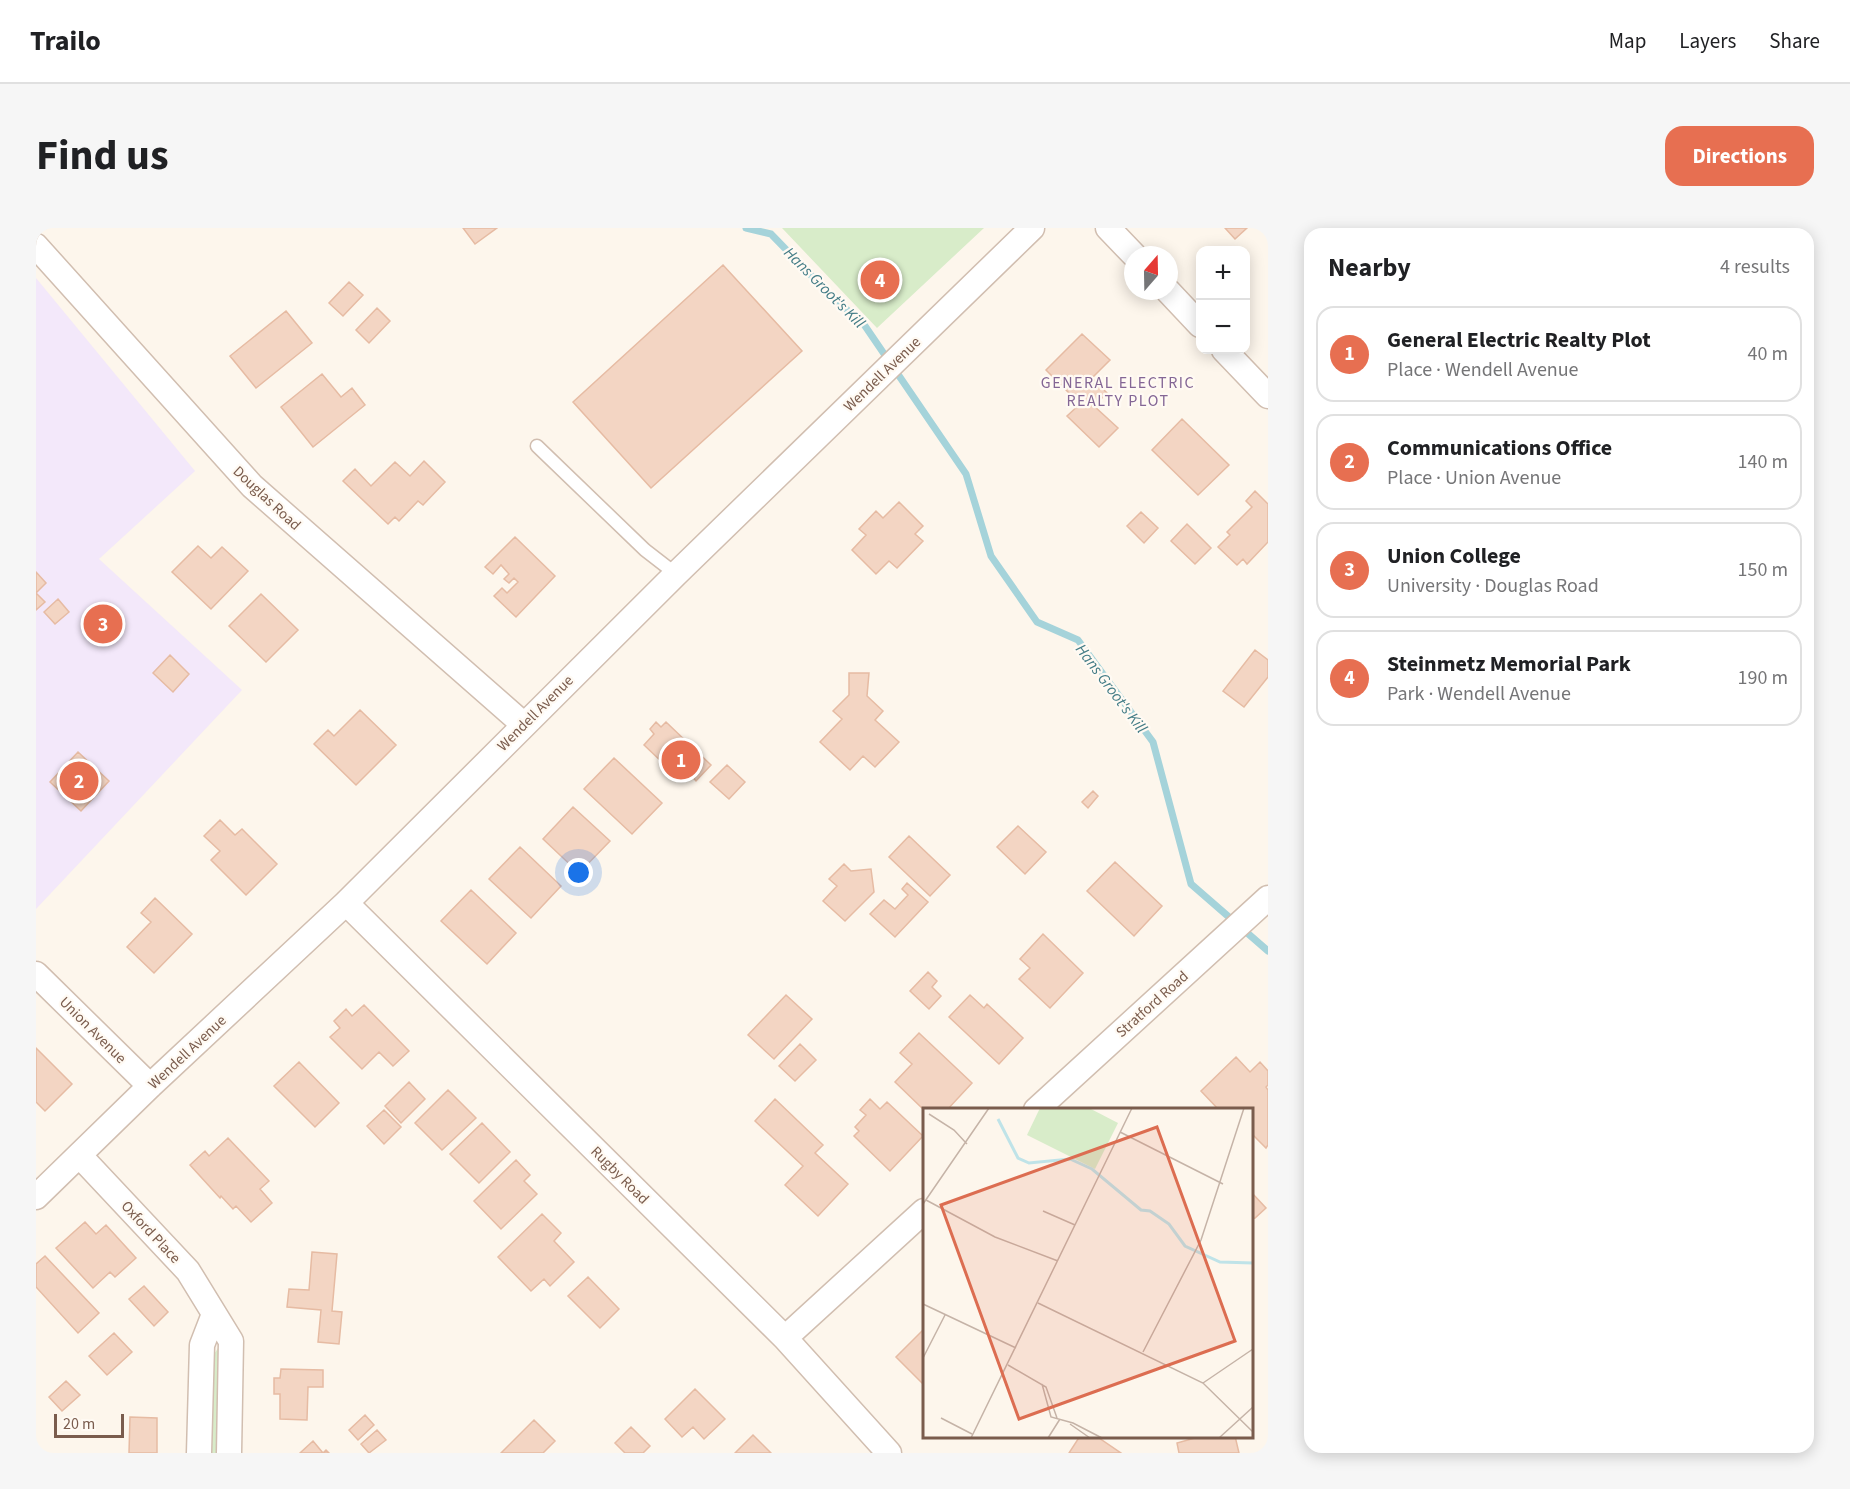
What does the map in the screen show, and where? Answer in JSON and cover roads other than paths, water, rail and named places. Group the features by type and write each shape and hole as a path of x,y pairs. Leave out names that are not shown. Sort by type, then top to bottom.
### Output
{"street":[{"name":"Wendell Avenue","path":"36,1197 150,1086 346,903 523,724 1032,228"},
{"path":"1108,228 1125,246"},
{"name":"Douglas Road","path":"36,246 252,486 523,724"},
{"path":"1176,300 1196,321"},
{"path":"1228,354 1268,396"},
{"name":"Stratford Road","path":"1038,1108 1268,898"},
{"name":"Rugby Road","path":"346,903 785,1338 889,1453"},
{"name":"Union Avenue","path":"36,974 150,1086"},
{"name":"Oxford Place","path":"80,1156 188,1271 231,1341 229,1453"},
{"path":"785,1338 923,1212"},
{"path":"200,1453 202,1345 214,1314"}],"lane":[{"path":"537,446 645,550 676,574"}],"waterway":[{"name":"Hans Groot's Kill","path":"746,228 771,234 835,300 863,323 966,474 991,556 1037,622 1078,640 1153,742 1191,884 1268,951"}],"place":[{"name":"Steinmetz Memorial Park","path":"880,280"},
{"name":"Union College","path":"103,624"},
{"name":"General Electric Realty Plot","path":"681,760"},
{"name":"Communications Office","path":"79,781"}],"district":[{"name":"GENERAL ELECTRIC REALTY PLOT","path":"1118,391"}]}
